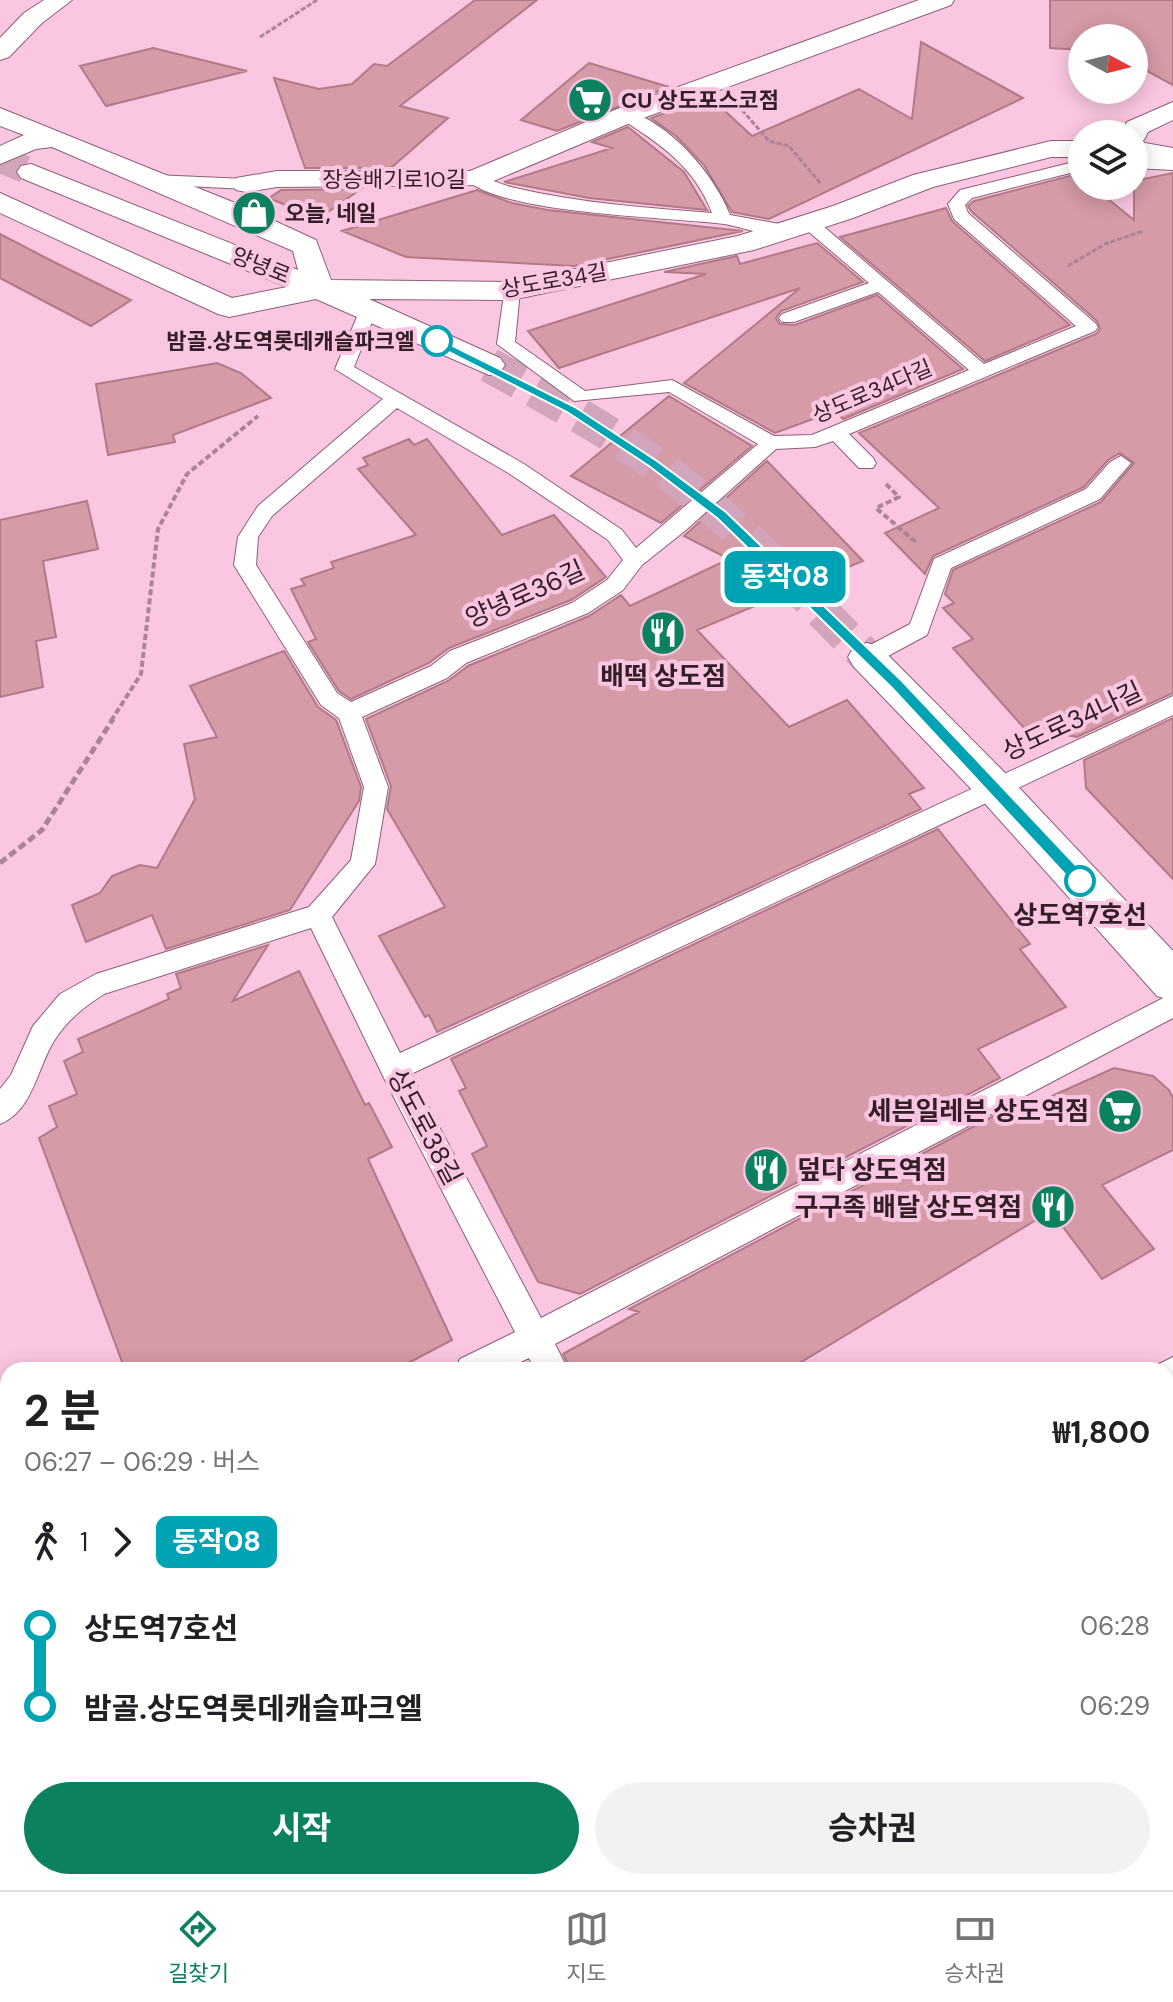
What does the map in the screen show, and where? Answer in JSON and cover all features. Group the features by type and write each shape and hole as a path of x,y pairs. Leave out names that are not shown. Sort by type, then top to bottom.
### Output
{"main road":[{"path":"0,52 33,18 60,0"},
{"name":"장승배기로10길","path":"246,184 277,179 474,179 626,115 942,0"},
{"path":"1148,122 1173,110"},
{"path":"0,116 230,211 306,246 319,289 229,308 0,202"},
{"path":"0,156 30,142 54,139"},
{"name":"상도로34길","path":"319,289 511,291 744,244 843,212 923,181 1051,149 1068,149"},
{"path":"1148,152 1173,156"},
{"name":"양녕로","path":"31,172 368,309 489,365 473,343 477,321 493,298 511,291"},
{"path":"867,657 994,787 1173,982"}],"lane":[{"path":"626,115 679,149 714,190 723,219"},
{"path":"1148,164 1173,165"},
{"name":"상도로34다길","path":"771,443 815,441 1089,327 960,215 956,204 966,194 1068,168"},
{"name":"상도로34길","path":"474,179 505,191 624,212 797,226"},
{"path":"154,180 246,184"},
{"path":"230,211 238,189 246,184"},
{"path":"797,226 881,285 981,371"},
{"path":"788,318 881,285"},
{"path":"511,291 506,344 581,397 672,386 771,443 679,525 634,560"},
{"name":"양녕로36길","path":"349,713 439,672 458,657 580,608 615,585 634,560 615,535 517,469 344,369 368,309"},
{"path":"0,1111 21,1084 43,1034 69,1002 96,985 318,915 363,864 376,787 349,713 329,699 245,565 248,537 265,511 395,399"},
{"path":"835,431 866,463"},
{"path":"867,657 919,629 942,564 1093,494 1105,481 1109,471 1121,463"},
{"name":"상도로34나길","path":"394,1069 1173,705"},
{"name":"상도로38길","path":"318,915 394,1069 548,1362"},
{"path":"487,1362 1173,1005"}],"path":[{"path":"260,37 317,0"},
{"path":"719,81 769,141 789,146 843,212"},
{"path":"1034,279 1079,262 1105,244 1143,231"},
{"path":"0,863 42,830 141,674 158,529 187,474 258,416"},
{"path":"899,497 876,508 942,564"}],"building":[{"path":"475,0 537,0 400,106 448,118 391,168 305,168 274,78 319,89 352,84 374,64 387,66"},
{"path":"1050,0 1173,0 1173,85 1148,72 1148,24 1068,24 1068,49 1050,48"},
{"path":"921,42 1023,98 769,219 732,212 704,165 676,136 651,118 707,98 752,136 859,89 912,119"},
{"path":"153,48 247,71 106,106 80,66"},
{"path":"589,63 669,87 557,131 521,120"},
{"path":"628,127 684,172 707,210 589,198 504,182 612,148 592,142"},
{"path":"1173,173 1173,693 1077,737 1024,728 953,648 973,639 943,608 954,603 945,594 953,570 1101,502 1134,463 1120,453 1108,460 1084,487 933,556 925,574 885,533 939,508 859,433 1096,334 1100,329 1097,321 968,206 974,201 1068,176 1068,200 1109,200 1134,220 1134,200 1148,200 1148,178"},
{"path":"361,189 318,219 269,198 281,190"},
{"path":"477,190 512,203 548,210 743,231 574,266 406,257 342,231"},
{"path":"946,208 952,221 1070,325 985,361 840,237"},
{"path":"0,234 131,300 91,326 0,278"},
{"path":"817,243 863,282 781,311 776,318 780,324 795,325 877,295 963,369 843,419 835,411 775,433 684,383 800,288 559,368 528,331 706,274 664,272 737,256 740,264"},
{"path":"217,363 241,373 271,398 173,435 175,442 108,455 96,384"},
{"path":"669,396 752,446 661,523 571,476"},
{"path":"409,439 414,445 427,439 502,535 554,515 606,577 571,600 449,648 429,663 351,699 339,691 308,642 316,639 291,589 305,585 301,579 334,568 331,562 416,535 358,469 368,465 363,458"},
{"path":"767,461 863,561 697,630 789,727 847,700 924,788 909,794 921,809 437,1032 429,1015 425,1017 379,936 445,907 387,809 391,786 366,719 448,681 468,666 589,616 621,595 630,606 729,559 684,536"},
{"path":"87,501 98,549 43,561 56,637 36,641 43,687 0,697 0,520"},
{"path":"284,651 318,707 336,720 361,787 359,801 290,910 166,949 152,915 86,942 72,905 100,893 112,876 140,865 157,868 195,799 184,744 217,737 190,686"},
{"path":"1173,718 1173,879 1086,788 1084,760"},
{"path":"938,829 1030,944 1020,949 1066,1007 978,1049 1000,1078 580,1294 538,1282 472,1154 487,1146 459,1091 466,1088 451,1059"},
{"path":"268,945 233,1001 299,971 365,1105 369,1103 392,1147 368,1159 452,1340 410,1362 122,1362 39,1138 57,1127 49,1106 77,1094 64,1061 83,1052 78,1039 169,999 167,994 181,988 176,974"},
{"path":"1114,1068 1153,1076 1169,1090 1173,1098 1173,1150 1102,1185 1154,1249 1102,1279 1051,1211 801,1362 567,1362 563,1354 639,1312 629,1309 1018,1103 1023,1109"}],"tunnel":[{"path":"0,159 31,172"},
{"path":"489,365 595,425 671,475 740,532 867,657"}],"bus line":[{"name":"동작08","path":"437,341 571,409 722,515 897,685 1080,881"}],"place":[{"name":"CU 상도포스코점","path":"590,100"},
{"name":"오늘, 네일","path":"254,213"},
{"name":"밤골.상도역롯데캐슬파크엘","path":"437,341"},
{"name":"배떡 상도점","path":"663,633"},
{"name":"상도역7호선","path":"1080,881"},
{"name":"세븐일레븐 상도역점","path":"1120,1111"},
{"name":"덮다 상도역점","path":"766,1170"},
{"name":"구구족 배달 상도역점","path":"1053,1207"}]}
